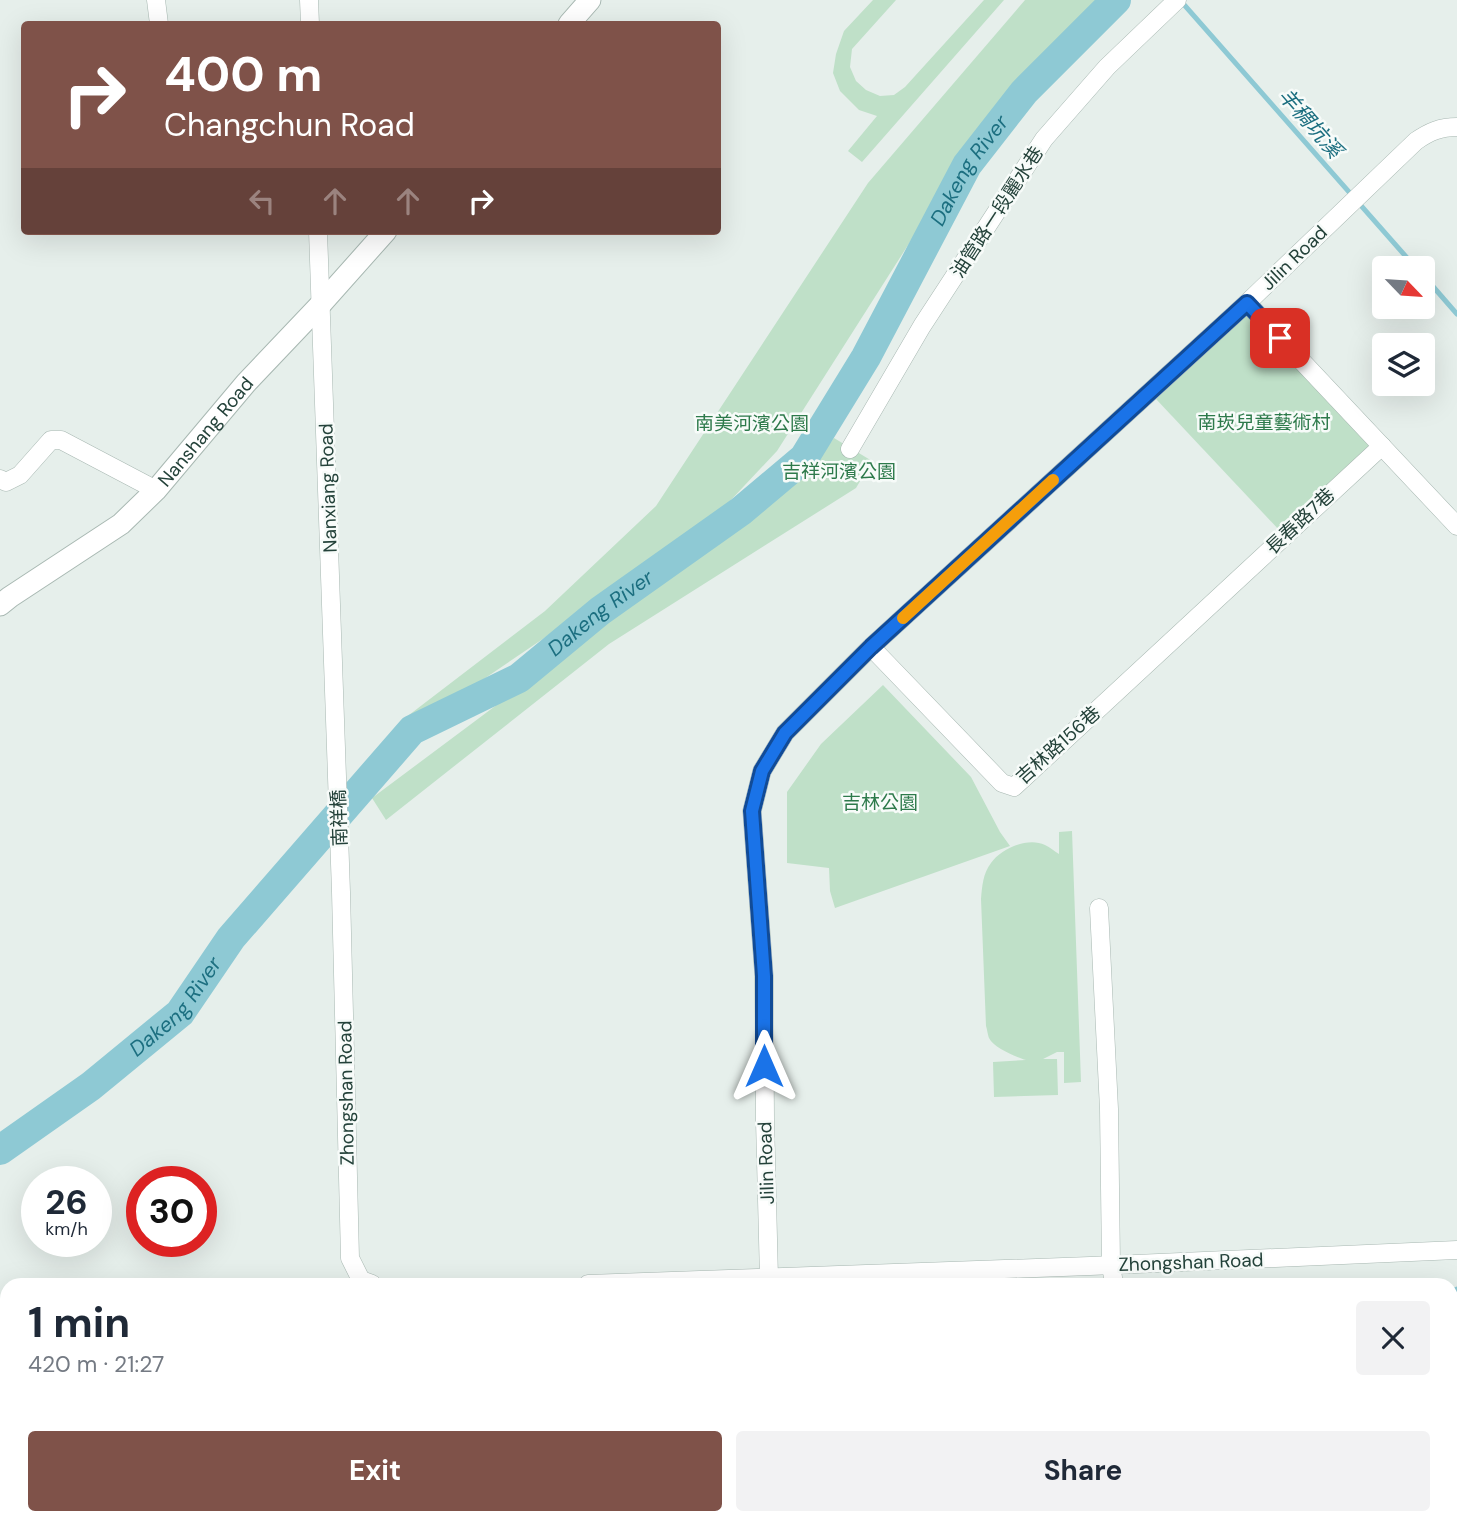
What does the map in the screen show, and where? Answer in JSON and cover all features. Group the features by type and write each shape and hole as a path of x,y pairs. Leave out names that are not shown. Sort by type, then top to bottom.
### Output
{"street":[{"path":"156,0 159,21"},
{"path":"309,0 310,21"},
{"path":"572,21 590,0"},
{"name":"油管路一段麗水巷","path":"850,449 922,326 1044,139 1107,67 1174,3"},
{"name":"Jilin Road","path":"769,1278 764,976 752,811 762,771 785,733 871,647 1247,303 1416,141 1429,132 1457,127"},
{"name":"Nanxiang Road","path":"318,235 336,744"},
{"name":"Nanshang Road","path":"0,605 121,524 156,490 246,383 382,235"},
{"path":"1247,303 1457,526"},
{"path":"0,479 6,482 20,475 51,440 61,440 156,490"},
{"name":"長春路7巷","path":"1218,596 1382,446"},
{"name":"吉林路156巷","path":"871,647 1002,783 1014,787 1218,596"},
{"name":"南祥橋","path":"336,744 341,892"},
{"name":"Zhongshan Road","path":"341,892 350,1258 360,1278"},
{"path":"1099,908 1109,1109 1113,1278"},
{"name":"Zhongshan Road","path":"769,1278 1457,1250"}],"green space":[{"path":"873,0 896,0 852,49 850,67 856,81 866,90 880,96 894,95 905,87 984,0 1004,0 862,162 848,151 877,116 859,110 840,91 833,73 844,31"},
{"name":"南美河濱公園","path":"1025,0 1098,0 957,168 777,451 714,518 584,611 416,725 409,715 545,611 656,506 868,183"},
{"name":"南崁兒童藝術村","path":"1249,312 1372,444 1280,531 1156,399"},
{"name":"吉祥河濱公園","path":"834,438 872,461 856,488 609,644 386,820 372,798 809,472"},
{"name":"吉林公園","path":"883,685 971,777 1010,846 835,908 830,891 829,868 787,863 787,792 821,744"},
{"path":"1072,831 1081,1082 1064,1083 1064,1052 1057,1052 1043,1059 1057,1059 1058,1095 994,1097 993,1062 1026,1060 995,1045 989,1038 986,1026 982,885 988,867 1008,849 1031,842 1047,846 1059,854 1059,832"}],"waterway":[{"name":"Dakeng River","path":"0,1150 91,1086 180,1013 231,938 412,730 519,678 600,611 741,511 804,458 866,357 967,165 1024,92 1116,0"},
{"name":"羊稠坑溪","path":"1180,0 1405,256"},
{"name":"羊稠坑溪","path":"1435,289 1457,314"}],"slow traffic":[{"path":"903,618 1053,480"}],"route":[{"path":"764,1066 764,976 752,811 762,771 785,733 871,647 1247,303 1280,338"}]}
